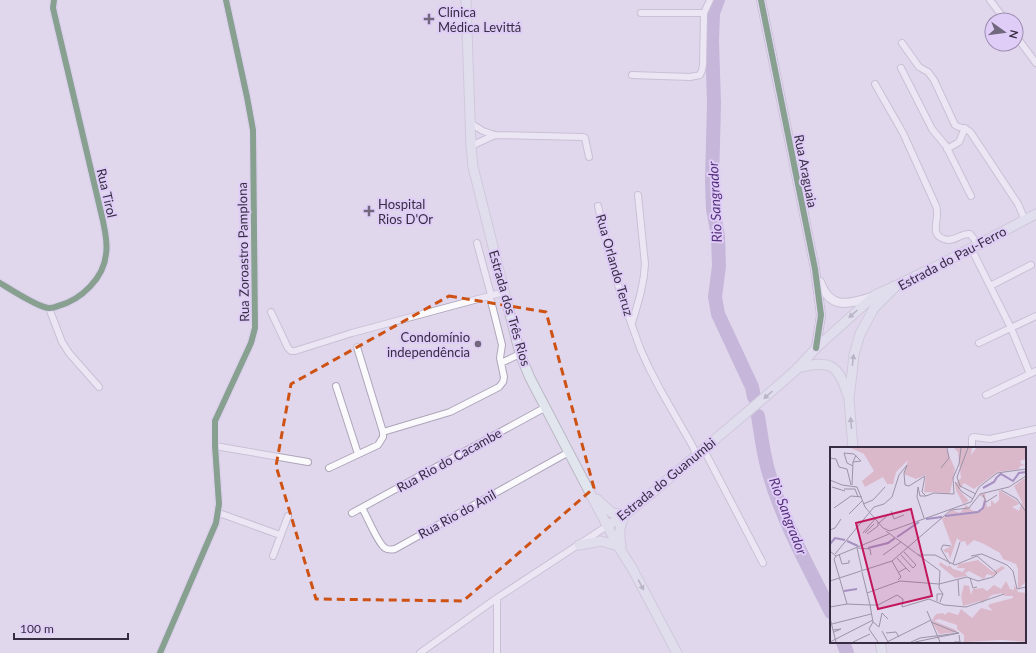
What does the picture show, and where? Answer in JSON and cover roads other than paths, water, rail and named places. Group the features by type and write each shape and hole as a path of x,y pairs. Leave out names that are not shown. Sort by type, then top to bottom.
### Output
{"main road":[{"name":"Estrada dos Três Rios","path":"466,0 473,167 520,354 530,378 570,452 607,526 636,575 677,653"},
{"name":"Estrada do Pau-Ferro","path":"853,447 849,399 854,355 860,334 874,308 897,285 1036,214"},
{"name":"Estrada do Guanumbi","path":"607,526 625,515 700,453 797,368 816,348 875,296 897,285"},
{"path":"797,368 822,364 832,367 837,370 843,380 849,399"},
{"path":"579,545 601,541 620,549 619,534 621,523 625,515 618,515 609,511 591,494"},
{"path":"880,643 882,653"}],"street":[{"name":"Rua Tirol","path":"49,308 64,305 77,298 87,290 96,279 106,256 103,220 56,22 53,8 54,0"},
{"name":"Rua Zoroastro Pamplona","path":"160,653 214,529 219,513 214,446 215,421 251,343 255,328 253,130 226,0"},
{"path":"632,75 690,77 700,75 702,70 704,13 710,0"},
{"name":"Rua Araguaia","path":"761,0 815,269 821,315 816,348"},
{"path":"990,0 999,12"},
{"path":"641,13 704,13"},
{"path":"902,43 919,67 928,72 934,80 955,124 959,128 965,128 971,133 1018,204 1025,220"},
{"path":"1024,47 1036,63"},
{"path":"901,68 932,129 947,149 971,196"},
{"path":"875,84 903,133 936,206 938,211 935,226 937,234 941,238 950,240 964,234 970,234 990,286 1033,372 986,395"},
{"path":"470,123 495,135 583,137 586,140 589,157"},
{"path":"947,149 959,142 965,128"},
{"path":"471,146 495,135"},
{"name":"Rua Orlando Teruz","path":"632,323 643,285 645,264 638,195"},
{"name":"Rua Orlando Teruz","path":"598,206 608,250 622,295 649,368 692,445 700,453 763,563"},
{"path":"383,432 450,412 500,387 503,382 504,377 500,358 502,346 477,243"},
{"path":"990,286 1031,265"},
{"name":"Rua Araguaia","path":"815,269 822,288 827,296 834,301 847,303 875,296"},
{"path":"0,283 32,302 49,308 62,342 69,353 99,387"},
{"path":"271,312 288,348 291,351 295,351 352,333 491,298 504,292"},
{"path":"979,344 1036,316"},
{"path":"329,468 378,445 383,437 383,432 357,347"},
{"path":"501,363 520,354"},
{"path":"336,386 358,454"},
{"name":"Rua Rio do Cacambe","path":"352,513 546,407"},
{"path":"972,447 972,438 976,436 990,439 1036,429"},
{"path":"214,446 308,462"},
{"name":"Rua Rio do Anil","path":"362,508 385,548 390,550 395,549 570,452"},
{"path":"219,513 280,535"},
{"path":"273,556 288,516"},
{"name":"Estrada do Guanumbi","path":"420,653 497,598 607,526"},
{"path":"497,598 497,653"}],"waterway":[{"name":"Rio Sangrador","path":"718,0 713,13 712,41 714,103 712,182 713,209 718,236 719,266 715,297 718,314 752,387 754,397"},
{"name":"Rio Sangrador","path":"758,416 766,463 774,489 788,525 830,610"},
{"name":"Rio Sangrador","path":"843,643 847,653"}],"place":[{"name":"Clínica Médica Levittá","path":"429,19"},
{"name":"Hospital Rios D'Or","path":"369,211"},
{"name":"Condomínio independência","path":"478,344"}]}
